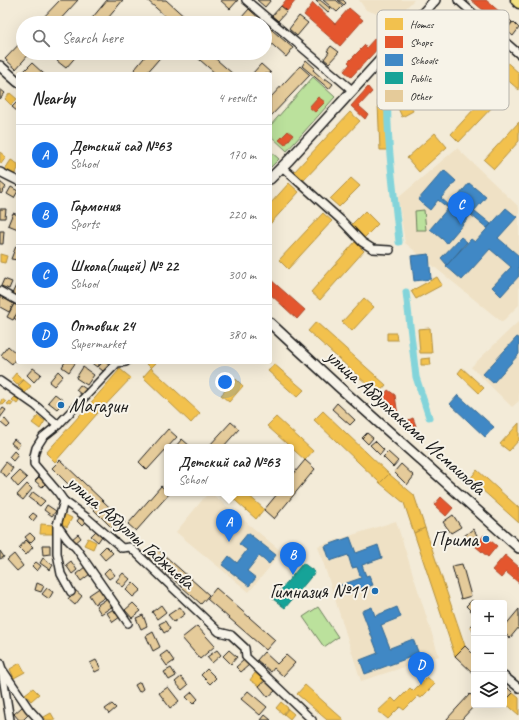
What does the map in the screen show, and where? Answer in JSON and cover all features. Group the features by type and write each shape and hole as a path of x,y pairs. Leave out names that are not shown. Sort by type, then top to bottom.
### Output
{"main road":[{"path":"426,10 435,0"},
{"path":"516,0 519,3"},
{"path":"272,177 377,63"},
{"path":"0,66 16,80"},
{"name":"улица Абдулхакима Исмаилова","path":"272,325 519,548"}],"street":[{"path":"246,0 265,16"},
{"path":"458,0 469,10"},
{"path":"272,22 352,90"},
{"path":"509,45 519,54"},
{"path":"282,167 362,242 372,249 390,250"},
{"path":"0,172 16,180"},
{"path":"0,291 16,300"},
{"name":"улица Абдуллы Гаджиева","path":"114,364 58,424 43,437 36,448 34,464 64,501 86,517 122,548 130,547 218,632 231,636 245,648 246,657 312,720"},
{"path":"0,381 36,406 58,424"},
{"path":"64,501 57,525 57,553 61,574 71,592"},
{"path":"57,525 67,539 76,548 128,623"},
{"path":"1,666 10,720"},
{"path":"1,666 29,709 39,720"},
{"path":"507,678 519,688"}],"shaded area":[{"path":"359,0 414,0 404,10 377,10 377,13 366,10"},
{"path":"457,148 519,207 519,305 502,322 405,243 398,198"},
{"path":"519,321 519,401 512,407 471,367"},
{"path":"206,496 215,496 282,552 249,592 176,532"},
{"name":"Гимназия №11","path":"396,521 439,656 361,681 318,546"}],"green space":[{"path":"313,77 335,97 287,151 272,137 272,124"},
{"path":"272,153 279,159 272,166"},
{"path":"424,210 426,230 416,230 415,211"},
{"path":"318,607 338,637 324,647 303,617"}],"building: Homes":[{"path":"509,64 519,73 519,90 509,81"},
{"path":"10,93 16,98 16,100 11,105 5,99"},
{"path":"378,110 385,110 387,150 380,150"},
{"path":"399,110 413,110 413,111 402,117"},
{"path":"473,110 489,110 459,142 451,134"},
{"path":"350,112 360,121 302,182 293,173"},
{"path":"519,122 519,141 494,169 484,160"},
{"path":"435,133 447,147 419,172 407,158"},
{"path":"0,152 6,157 1,164 0,163"},
{"path":"11,160 16,163 16,172 14,175 5,169"},
{"path":"351,178 360,186 339,207 330,199"},
{"path":"289,183 299,192 272,222 272,202"},
{"path":"365,211 378,224 364,238 351,225"},
{"path":"323,213 332,221 288,269 279,260"},
{"path":"355,242 364,251 320,300 311,292"},
{"path":"0,254 7,256 5,263 0,262"},
{"path":"437,277 442,285 416,299 411,291"},
{"path":"364,298 374,307 352,331 342,322"},
{"path":"316,322 386,385 378,394 308,331"},
{"path":"430,328 432,353 420,353 418,329"},
{"path":"387,333 396,333 397,340 387,340"},
{"path":"430,358 431,365 421,365 421,359"},
{"path":"147,364 155,364 151,368"},
{"path":"274,364 304,390 297,397 268,371"},
{"path":"151,368 200,413 191,423 143,377"},
{"path":"462,368 484,388 479,393 458,373"},
{"path":"120,369 131,378 97,414 88,406"},
{"path":"16,373 23,380 17,385 11,379"},
{"path":"236,379 243,386 229,402 221,395"},
{"path":"24,380 31,386 25,393 18,386"},
{"path":"15,397 20,400 17,404 12,400"},
{"path":"2,399 6,402 3,405 0,403"},
{"path":"10,401 13,403 11,406 7,404"},
{"path":"88,406 97,414 55,462 46,453"},
{"path":"323,411 389,474 380,483 314,420"},
{"path":"38,416 45,421 40,429 32,423"},
{"path":"276,417 313,451 305,460 294,450 294,444 287,444 267,426"},
{"path":"519,423 519,440 509,451 500,444"},
{"path":"477,470 519,508 519,523 470,479"},
{"path":"389,474 414,495 425,528 414,533 404,503 380,483"},
{"path":"230,496 249,496 264,509 256,519"},
{"path":"64,514 72,518 67,527 59,522"},
{"path":"41,524 53,525 53,534 40,534"},
{"path":"425,528 465,646 455,656 414,533"},
{"path":"88,538 96,542 93,549 84,545"},
{"path":"20,663 25,672 14,678 10,669"},
{"path":"255,673 264,680 259,686 250,680"},
{"path":"427,677 435,684 421,698 418,696 404,710 400,707 388,719 378,711 392,698 396,702 410,688 413,691"},
{"path":"305,685 344,720 327,720 297,694"},
{"path":"33,688 39,694 31,701 25,694"},
{"path":"513,693 519,698 519,715 507,705 507,699"},
{"path":"281,702 288,708 283,714 276,708"},
{"path":"288,709 294,714 290,719 284,714"},
{"path":"51,713 55,720 46,720 44,717"}],"building: Shops":[{"path":"286,0 296,0 287,11 281,6"},
{"path":"471,0 486,0 498,10 483,10"},
{"path":"313,3 335,24 349,8 363,20 340,46 304,15"},
{"path":"377,36 377,49 351,77 344,71 350,64 348,62 365,45 366,48"},
{"path":"368,87 372,92 359,106 368,114 365,119 351,106"},
{"path":"318,97 325,102 315,112 309,107"},
{"path":"288,131 293,135 285,145 279,140"},
{"path":"272,281 305,310 297,319 272,296"},
{"path":"388,390 395,395 398,416 394,417 379,402"},
{"path":"413,418 416,426 407,430 404,422"},
{"path":"441,497 453,508 446,516 434,505"},
{"path":"484,535 497,546 488,557 475,546"},
{"path":"505,555 519,567 519,583 506,572 501,578 492,570"}],"building: Schools":[{"path":"444,170 456,181 441,198 450,206 469,183 486,197 447,243 430,229 448,208 438,200 430,210 418,200"},
{"path":"506,208 517,217 498,238 519,256 519,276 501,296 492,287 511,267 490,249 462,280 446,266 471,239 475,242"},
{"path":"475,211 491,224 487,228 471,215"},
{"path":"461,237 467,242 447,265 441,258"},
{"path":"429,254 431,279 414,281 411,256"},
{"path":"517,337 519,338 519,354 493,383 483,374"},
{"path":"458,395 494,427 485,437 450,404"},
{"path":"248,533 276,555 269,564 259,556 247,571 256,578 249,586 222,565 229,556 237,563 247,550 239,544"},
{"path":"350,537 356,553 378,545 382,558 362,565 366,576 369,575 373,585 344,595 341,585 361,578 357,567 352,568 348,555 330,561 325,546"},
{"path":"372,607 375,616 397,607 401,617 381,625 390,648 413,639 419,654 365,674 360,660 378,653 362,611"}],"building: Public":[{"path":"303,563 315,572 285,608 273,599"}],"building: Other":[{"path":"60,0 78,0 63,16 45,16"},
{"path":"107,0 123,0 110,16 94,16"},
{"path":"147,0 166,0 184,16 165,16"},
{"path":"220,0 238,0 230,9"},
{"path":"257,0 271,0 265,7"},
{"path":"320,0 331,9 328,12 316,1"},
{"path":"323,0 336,0 343,6 337,12"},
{"path":"338,0 343,0 346,3 344,5"},
{"path":"281,6 287,11 278,21 272,16"},
{"path":"249,9 256,16 243,16"},
{"path":"299,16 308,23 297,36 289,29"},
{"path":"513,22 519,28 513,36 509,33 509,27"},
{"path":"272,30 293,48 286,57 272,44"},
{"path":"331,46 339,52 329,63 324,59"},
{"path":"16,47 16,60 24,60 16,69 5,59"},
{"path":"58,60 73,60 66,68 57,61"},
{"path":"142,60 158,60 148,72 133,72"},
{"path":"200,60 217,60 231,72 214,72"},
{"path":"306,60 315,68 313,70 324,80 325,78 333,84 329,89 302,66"},
{"path":"32,63 42,72 23,72"},
{"path":"261,64 270,72 254,72"},
{"path":"300,66 310,75 272,115 272,96"},
{"path":"0,89 5,93 0,99"},
{"path":"16,103 16,110 12,107"},
{"path":"0,182 6,187 1,194 0,193"},
{"path":"11,187 16,190 14,198 7,194"},
{"path":"0,209 6,209 5,218 0,218"},
{"path":"13,213 16,214 16,228 8,225"},
{"path":"0,231 4,231 3,244 0,244"},
{"path":"16,246 16,260 11,259"},
{"path":"4,279 12,282 9,289 1,286"},
{"path":"16,285 16,296 12,294"},
{"path":"0,296 14,304 9,312 0,307"},
{"path":"14,304 16,305 16,315 13,320 7,317"},
{"path":"8,346 16,353 16,358 12,364 1,355"},
{"path":"64,364 75,364 69,372 62,367"},
{"path":"101,364 109,365 103,371 98,367"},
{"path":"83,367 94,375 87,385 76,378"},
{"path":"33,368 41,374 34,382 27,375"},
{"path":"58,371 63,376 54,386 49,382"},
{"path":"80,385 86,389 82,395 76,390"},
{"path":"55,394 64,401 57,409 48,402"},
{"path":"337,403 355,420 350,425 332,409"},
{"path":"3,408 6,410 0,418 0,412"},
{"path":"5,419 10,425 7,428 1,423"},
{"path":"231,422 239,429 226,444 211,444"},
{"path":"168,429 177,437 171,444 164,444 164,451 147,470 139,462"},
{"path":"367,433 373,438 368,444 362,438"},
{"path":"14,439 20,444 17,448 11,443"},
{"path":"182,439 188,444 178,444"},
{"path":"375,441 384,450 380,455 370,445"},
{"path":"14,451 18,455 13,461 9,457"},
{"path":"388,452 398,461 393,467 383,457"},
{"path":"60,460 125,522 116,532 52,468"},
{"path":"305,460 315,469 294,495 294,473"},
{"path":"6,462 13,468 7,477 0,472"},
{"path":"401,464 414,476 407,485 394,472"},
{"path":"19,471 27,478 18,487 11,479"},
{"path":"39,477 46,483 42,487 35,481"},
{"path":"27,484 32,489 23,500 17,495"},
{"path":"161,486 164,488 164,496 167,496 136,531 128,524"},
{"path":"33,492 45,501 40,506 29,498"},
{"path":"276,496 293,496 274,519 264,510"},
{"path":"47,505 56,511 52,516 44,510"},
{"path":"33,513 37,516 33,521 29,517"},
{"path":"453,515 461,527 451,533 443,522"},
{"path":"80,517 86,522 82,526 77,521"},
{"path":"473,529 477,535 469,542 464,536"},
{"path":"96,531 102,536 98,542 91,536"},
{"path":"30,533 35,538 30,543 25,537"},
{"path":"78,534 81,538 74,544 71,540"},
{"path":"26,540 33,547 26,555 19,548"},
{"path":"42,545 50,545 50,554 43,555"},
{"path":"106,546 113,553 105,560 99,553"},
{"path":"154,546 209,595 201,604 146,555"},
{"path":"0,551 4,557 0,559"},
{"path":"14,554 23,566 17,571 7,560"},
{"path":"43,558 53,565 50,570 40,563"},
{"path":"71,561 77,570 72,574 66,565"},
{"path":"36,562 41,566 37,571 32,566"},
{"path":"462,564 471,596 461,599 452,566"},
{"path":"85,567 90,574 81,581 76,574"},
{"path":"109,568 115,575 109,579 104,573"},
{"path":"123,573 130,579 123,587 116,581"},
{"path":"133,582 141,590 133,597 126,590"},
{"path":"37,583 44,586 41,592 35,590"},
{"path":"101,587 107,596 95,604 89,595"},
{"path":"47,588 53,592 49,599 42,594"},
{"path":"216,588 275,640 266,650 207,599"},
{"path":"75,590 82,596 75,605 68,599"},
{"path":"108,598 113,606 101,614 96,606"},
{"path":"471,601 471,611 466,606"},
{"path":"133,603 141,611 132,618 125,610"},
{"path":"161,605 166,612 157,619 152,612"},
{"path":"180,607 185,614 174,622 168,615"},
{"path":"115,608 120,617 113,622 107,613"},
{"path":"519,609 519,627 510,638 507,636 507,623"},
{"path":"143,615 147,626 141,629 136,618"},
{"path":"165,621 170,629 164,633 159,624"},
{"path":"197,626 215,646 200,659 182,638"},
{"path":"153,632 160,647 153,651 146,636"},
{"path":"465,646 471,652 471,671 455,656"},
{"path":"217,650 221,655 212,663 207,657"},
{"path":"229,650 237,657 231,664 223,656"},
{"path":"167,651 174,661 167,666 160,656"},
{"path":"264,652 277,664 286,655 295,663 283,676 274,668 271,672 257,660"},
{"path":"96,660 101,669 95,672 90,663"},
{"path":"244,660 249,665 241,672 236,667"},
{"path":"171,668 176,676 169,680 164,672"},
{"path":"207,669 216,678 210,684 201,675"},
{"path":"181,677 188,685 182,690 175,682"},
{"path":"266,680 275,691 268,697 259,686"},
{"path":"140,682 143,689 139,692 135,685"},
{"path":"168,687 179,701 170,708 159,693"},
{"path":"507,687 513,693 507,699"},
{"path":"248,691 267,707 260,715 241,699"},
{"path":"192,692 198,699 193,704 186,697"},
{"path":"470,694 472,708 461,720 446,720"},
{"path":"112,704 116,708 109,714 105,709"},
{"path":"22,707 29,714 23,720 19,720 14,714"},
{"path":"265,715 271,720 261,720"}],"waterway":[{"path":"388,110 392,179 399,242"},
{"path":"406,292 416,377 429,417"}],"place":[{"name":"Школа(лицей) № 22","path":"461,225"},
{"name":"Магазин","path":"61,405"},
{"name":"Прима","path":"486,539"},
{"name":"Детский сад №63","path":"229,542"},
{"name":"Гармония","path":"293,575"},
{"name":"Гимназия №11","path":"375,591"},
{"name":"Оптовик 24","path":"421,685"}]}
